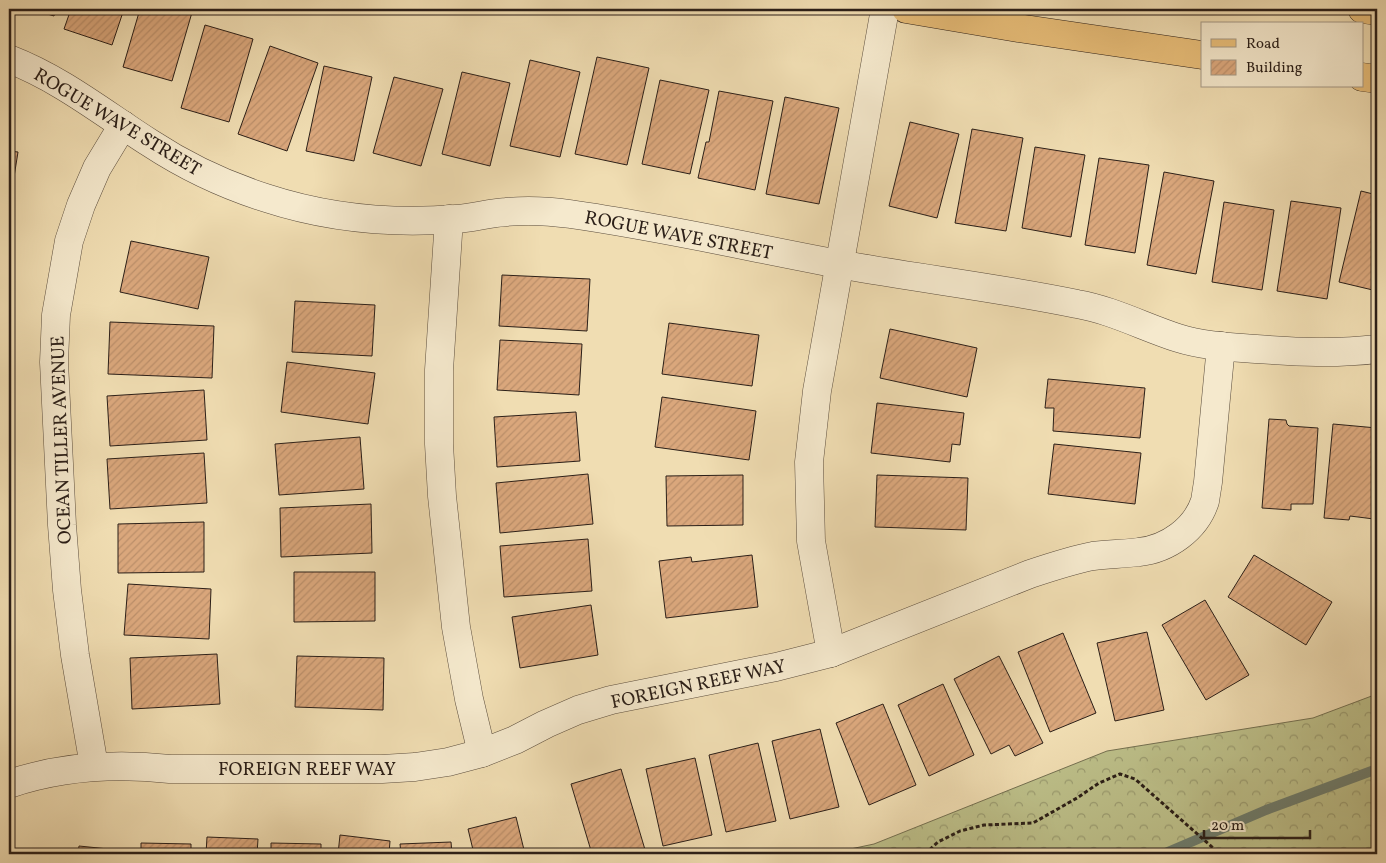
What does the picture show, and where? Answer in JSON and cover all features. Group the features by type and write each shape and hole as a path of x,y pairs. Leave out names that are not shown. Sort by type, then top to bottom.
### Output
{"main road":[{"path":"906,9 1018,28 1201,55"},
{"path":"1362,9 1377,11"},
{"path":"1364,77 1377,79"}],"street":[{"path":"831,653 811,541 809,462 817,391 838,264 884,9"},
{"name":"ROGUE WAVE STREET","path":"9,59 43,74 70,89 152,145 188,166 226,184 266,198 313,211 361,218 410,221 449,219 507,212 566,213 838,264 1029,294 1090,306 1182,339 1221,346 1302,353 1348,352 1377,348"},
{"name":"OCEAN TILLER AVENUE","path":"94,766 75,655 67,590 54,362 56,316 69,241 81,205 97,168 124,125"},
{"path":"449,219 439,370 438,444 456,627 469,699 482,753"},
{"name":"FOREIGN REEF WAY","path":"9,784 32,776 94,766 138,766 170,769 382,769 448,762 482,753 515,740 578,710 610,700 776,667 831,653 1030,574 1064,563 1093,556 1154,549 1169,543 1182,534 1196,519 1204,501 1208,482 1221,346"}],"path":[{"path":"926,854 938,842 960,831 984,824 1033,823 1099,783 1120,774 1136,779 1220,854"}],"green space":[{"path":"1377,694 1377,854 827,854 874,844 1107,751 1313,718"}],"building":[{"path":"31,9 56,9 54,16"},
{"path":"71,9 124,9 112,45 64,29"},
{"path":"140,9 193,9 172,81 123,67"},
{"path":"205,25 253,39 229,122 181,108"},
{"path":"270,46 318,63 287,151 238,134"},
{"path":"597,57 649,68 627,165 575,154"},
{"path":"530,60 580,72 560,157 510,146"},
{"path":"324,66 372,77 354,161 306,151"},
{"path":"462,72 510,83 490,166 442,154"},
{"path":"394,77 443,89 421,166 373,153"},
{"path":"660,80 709,90 690,174 642,164"},
{"path":"719,91 773,101 755,190 698,178 706,142 709,142"},
{"path":"785,97 839,108 819,204 766,194"},
{"path":"910,122 959,134 937,218 889,206"},
{"path":"972,129 1023,138 1006,231 955,223"},
{"path":"1035,147 1085,155 1071,237 1022,228"},
{"path":"9,151 18,152 10,202 9,202"},
{"path":"1099,158 1149,165 1135,253 1085,245"},
{"path":"1164,172 1214,181 1196,274 1147,265"},
{"path":"1361,191 1377,195 1377,291 1339,282"},
{"path":"1291,201 1341,208 1327,299 1277,291"},
{"path":"1224,202 1274,210 1262,290 1212,282"},
{"path":"131,241 209,257 198,309 120,292"},
{"path":"502,275 590,279 587,331 499,326"},
{"path":"295,301 375,305 372,356 292,352"},
{"path":"110,322 214,326 212,378 108,374"},
{"path":"669,323 759,335 752,386 662,374"},
{"path":"890,329 977,348 967,397 880,378"},
{"path":"500,340 582,344 579,395 497,390"},
{"path":"287,362 375,373 368,424 281,412"},
{"path":"1048,379 1145,388 1140,438 1053,431 1054,408 1045,408"},
{"path":"204,390 207,440 110,446 107,396"},
{"path":"662,397 756,411 749,460 655,447"},
{"path":"877,403 964,413 960,445 952,444 950,462 871,453"},
{"path":"576,412 580,461 497,467 494,417"},
{"path":"1269,419 1286,420 1289,426 1318,428 1313,504 1291,504 1291,510 1262,508"},
{"path":"1333,424 1377,428 1377,487 1374,519 1350,516 1349,520 1324,518"},
{"path":"360,437 364,489 279,495 275,444"},
{"path":"1054,444 1141,453 1135,504 1048,494"},
{"path":"204,453 207,503 110,509 107,459"},
{"path":"588,474 593,524 500,533 496,483"},
{"path":"743,475 743,525 667,526 666,476"},
{"path":"877,475 968,478 966,530 875,527"},
{"path":"371,504 372,553 281,557 280,508"},
{"path":"204,522 204,572 118,573 118,524"},
{"path":"588,539 592,591 504,597 500,546"},
{"path":"752,555 758,607 666,618 659,561 691,557 692,562"},
{"path":"1254,555 1332,602 1306,645 1228,597"},
{"path":"294,572 375,572 375,621 294,622"},
{"path":"128,584 211,589 209,639 124,635"},
{"path":"1205,600 1249,675 1206,700 1162,625"},
{"path":"591,605 598,655 520,668 512,617"},
{"path":"1147,632 1164,710 1115,721 1097,643"},
{"path":"1063,633 1096,713 1050,732 1018,652"},
{"path":"217,654 220,704 132,709 130,658"},
{"path":"297,656 384,658 383,710 295,707"},
{"path":"999,656 1043,743 1015,756 1009,745 991,754 954,679"},
{"path":"943,684 974,755 929,776 898,705"},
{"path":"883,704 916,785 869,805 836,723"},
{"path":"820,729 839,807 790,819 772,741"},
{"path":"758,743 776,821 726,832 709,755"},
{"path":"695,758 712,835 663,846 646,769"},
{"path":"621,769 646,853 592,854 571,784"},
{"path":"516,817 525,854 474,854 468,829"},
{"path":"340,835 390,841 389,854 338,854"},
{"path":"207,837 258,839 257,854 206,854"},
{"path":"451,842 452,854 401,854 400,844"},
{"path":"141,843 191,844 191,854 141,854"},
{"path":"271,843 321,844 321,854 271,854"},
{"path":"79,846 128,851 128,854 78,854"},
{"path":"35,850 36,854 22,854"}],"waterway":[{"path":"1163,854 1266,810 1377,769"}]}
